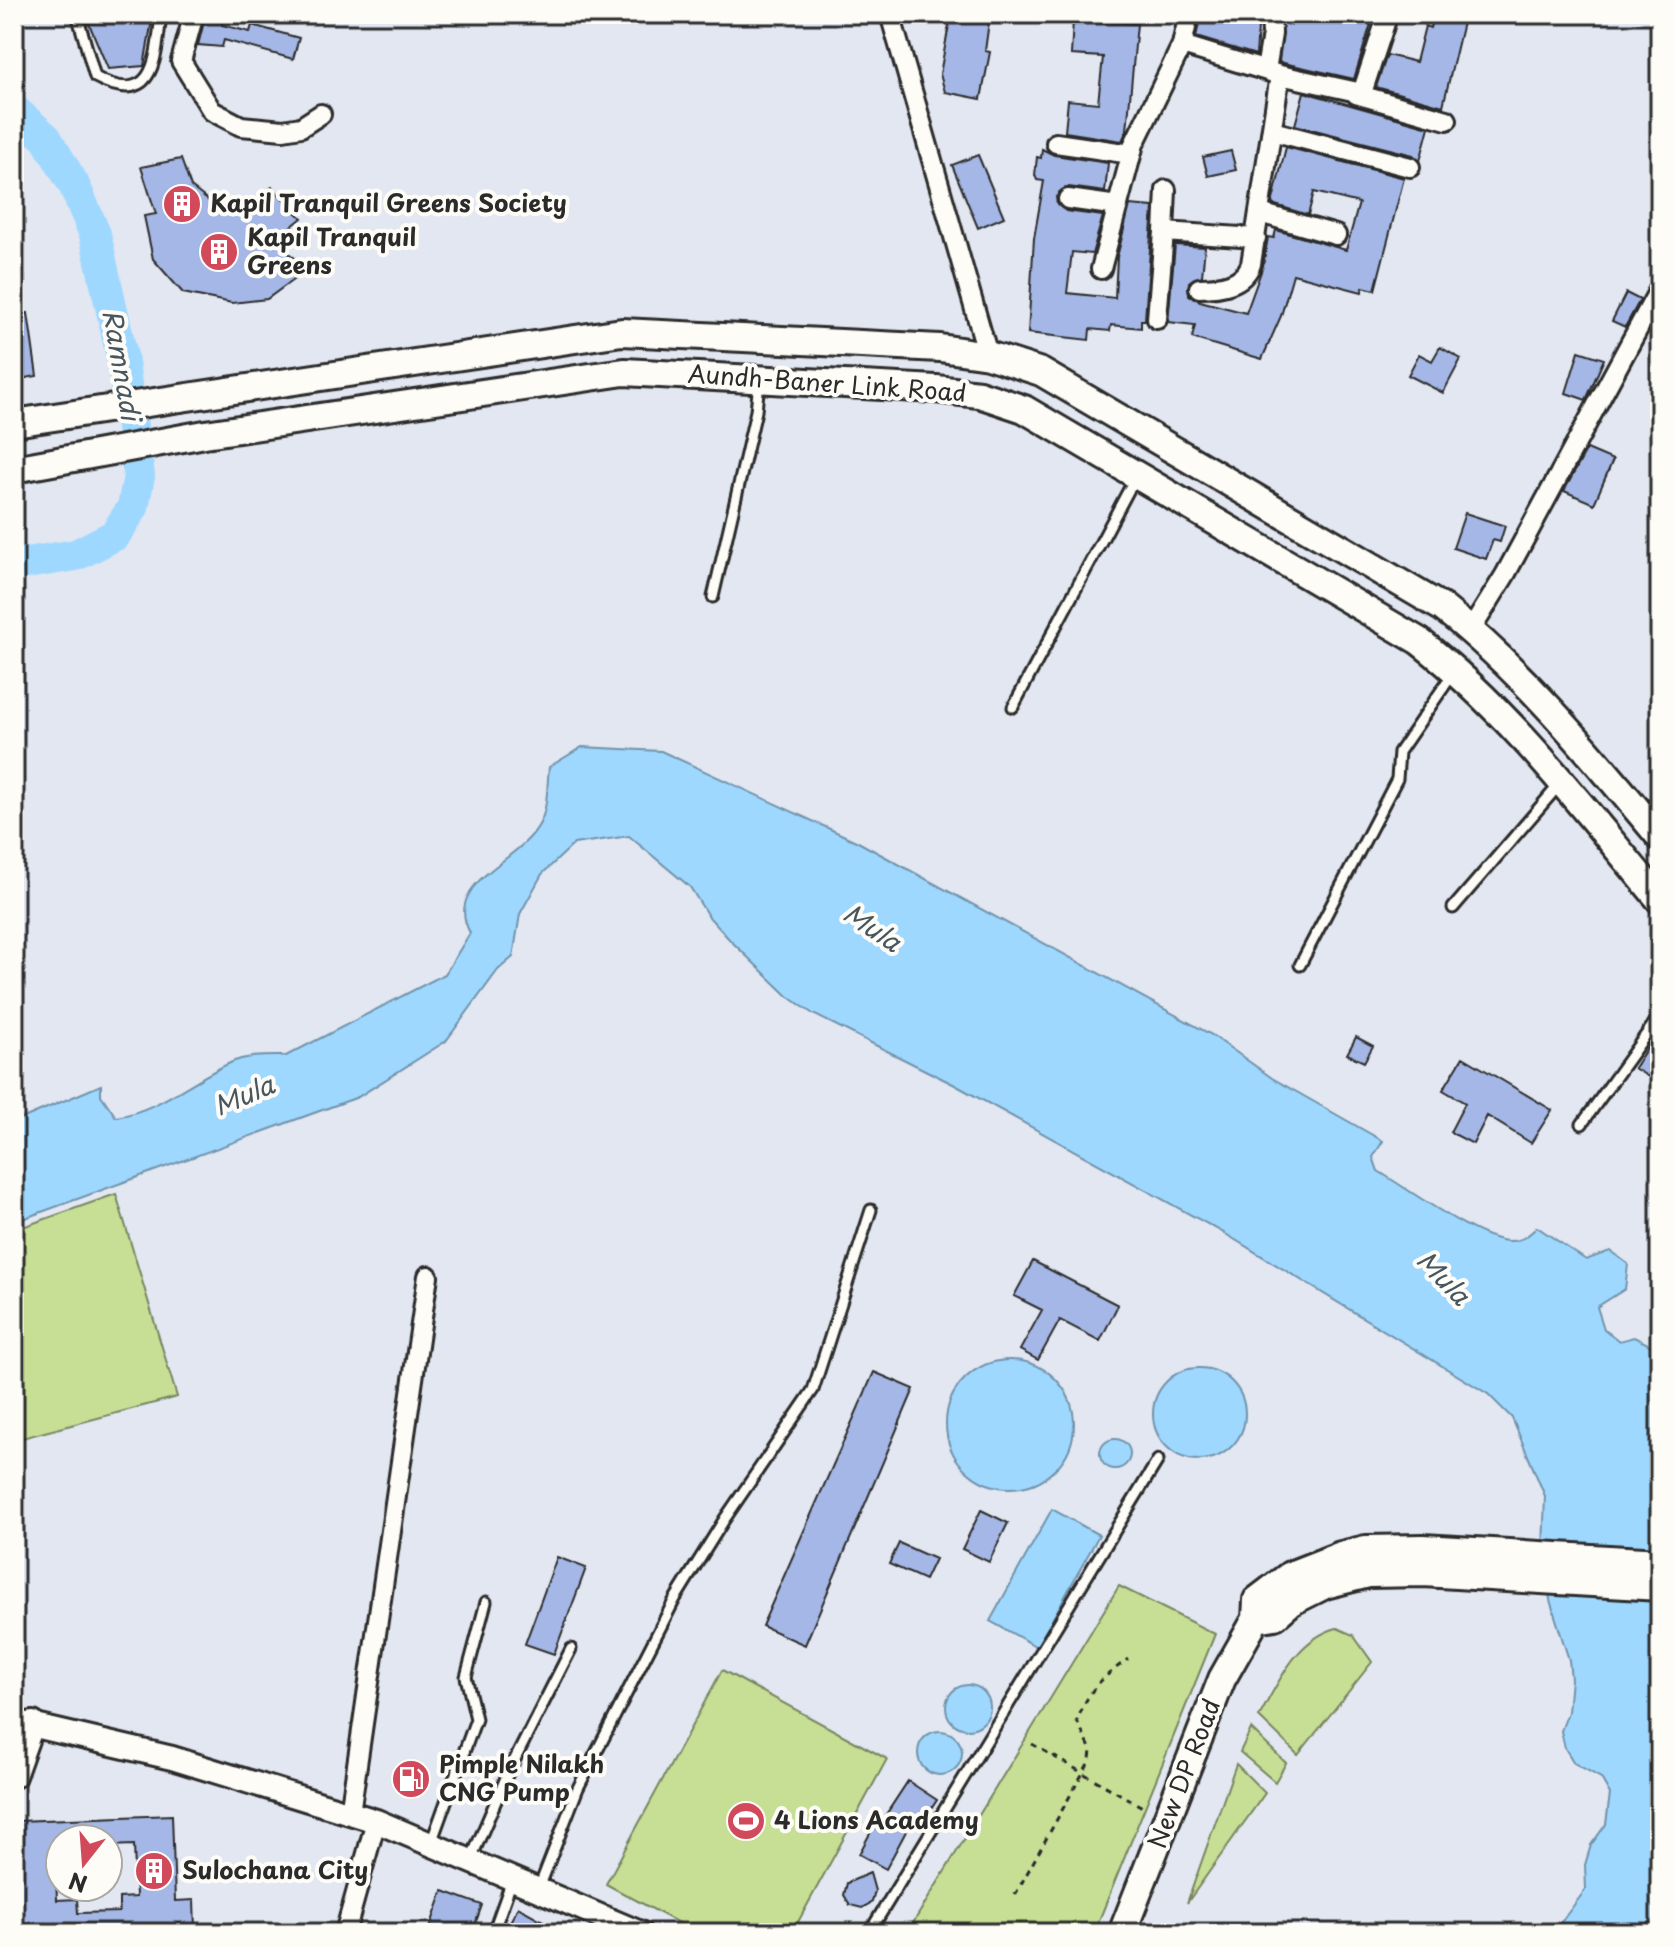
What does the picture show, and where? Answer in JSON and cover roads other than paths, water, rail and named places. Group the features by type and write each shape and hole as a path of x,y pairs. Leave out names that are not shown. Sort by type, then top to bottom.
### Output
{"main road":[{"name":"Aundh-Baner Link Road","path":"14,423 622,332 940,348 988,355 1041,372 1399,579 1471,630 1598,762 1660,837"},
{"path":"979,394 988,355"},
{"name":"Aundh-Baner Link Road","path":"14,469 55,459 205,434 624,372 760,378 979,394 1024,409 1377,613 1456,669 1561,782 1660,900"},
{"name":"New DP Road","path":"1122,1933 1222,1679 1256,1619 1257,1600 1271,1587 1316,1563 1366,1549 1423,1560"},
{"path":"1423,1560 1660,1562"},
{"path":"1423,1560 1660,1587"}],"street":[{"path":"194,14 181,61 212,111 241,126 283,130 301,127 321,114"},
{"path":"890,14 988,355"},
{"path":"1101,269 1131,154 1182,45 1189,14"},
{"path":"1199,288 1229,285 1247,275 1256,238 1272,131 1271,14"},
{"path":"1356,94 1365,89 1385,23"},
{"path":"1182,45 1447,120"},
{"path":"1272,131 1410,167"},
{"path":"1056,143 1131,154"},
{"path":"1157,319 1166,190"},
{"path":"1068,199 1118,206"},
{"path":"1260,213 1336,235"},
{"path":"1164,232 1256,238"},
{"path":"1471,630 1505,575 1660,288"},
{"path":"350,1813 428,1276"},
{"path":"14,1776 23,1722 172,1758 376,1821 640,1933"},
{"path":"345,1933 376,1821"}],"lane":[{"path":"77,14 95,77 109,85 132,87 147,81 153,68 161,14"},
{"path":"14,199 18,282 14,283"},
{"path":"713,597 756,411 760,378"},
{"path":"1013,707 1136,475"},
{"path":"1300,965 1397,779 1399,752 1456,669"},
{"path":"1453,908 1561,782"},
{"path":"1582,1124 1660,1015"},
{"path":"539,1888 578,1788 675,1599 724,1520 813,1390 871,1210"},
{"path":"869,1933 1158,1460"},
{"path":"431,1844 476,1719 466,1677 486,1602"},
{"path":"470,1861 508,1773 571,1649"},
{"path":"493,1933 513,1877"}],"water":[{"name":"Mula","path":"582,747 661,751 858,842 1212,1035 1272,1078 1383,1141 1373,1157 1378,1171 1481,1233 1514,1241 1537,1227 1586,1260 1610,1251 1628,1264 1625,1289 1597,1307 1604,1329 1619,1341 1634,1337 1652,1346 1660,1363 1660,1933 1553,1933 1586,1889 1585,1865 1591,1845 1606,1824 1610,1794 1601,1778 1574,1763 1565,1748 1561,1731 1568,1712 1571,1679 1569,1660 1550,1600 1543,1549 1545,1496 1512,1418 1488,1394 1224,1233 955,1085 813,1014 788,996 730,940 708,916 690,887 629,836 574,844 542,874 520,914 513,957 498,970 446,1041 358,1097 14,1222 14,1122 101,1085 101,1095 116,1117 131,1114 161,1102 237,1060 286,1056 445,974 470,933 464,915 466,900 475,886 517,850 540,823 546,803 549,767"},
{"path":"1010,1360 1035,1364 1056,1378 1070,1399 1074,1424 1070,1449 1056,1470 1035,1484 1010,1488 985,1484 964,1470 950,1449 946,1424 950,1399 964,1378 985,1364"},
{"path":"1199,1368 1217,1371 1232,1381 1242,1396 1245,1414 1242,1432 1232,1447 1217,1457 1199,1460 1181,1457 1166,1447 1156,1432 1153,1414 1156,1396 1166,1381 1181,1371"},
{"path":"1115,1439 1126,1443 1130,1454 1126,1465 1115,1469 1104,1465 1100,1454 1104,1443"},
{"path":"1052,1509 1099,1535 1037,1647 990,1621"},
{"path":"968,1685 984,1691 990,1707 984,1723 968,1729 952,1723 946,1707 952,1691"},
{"path":"940,1731 956,1737 962,1753 956,1769 940,1775 924,1769 918,1753 924,1737"}],"waterway":[{"name":"Ramnadi","path":"14,110 46,138 74,185 95,234 122,356 139,476 133,507 115,535 76,555 14,565"}],"place":[{"name":"Kapil Tranquil Greens Society","path":"182,204"},
{"name":"Kapil Tranquil Greens","path":"219,252"},
{"name":"Pimple Nilakh CNG Pump","path":"411,1779"},
{"name":"4 Lions Academy","path":"746,1821"},
{"name":"Sulochana City","path":"154,1871"}]}
